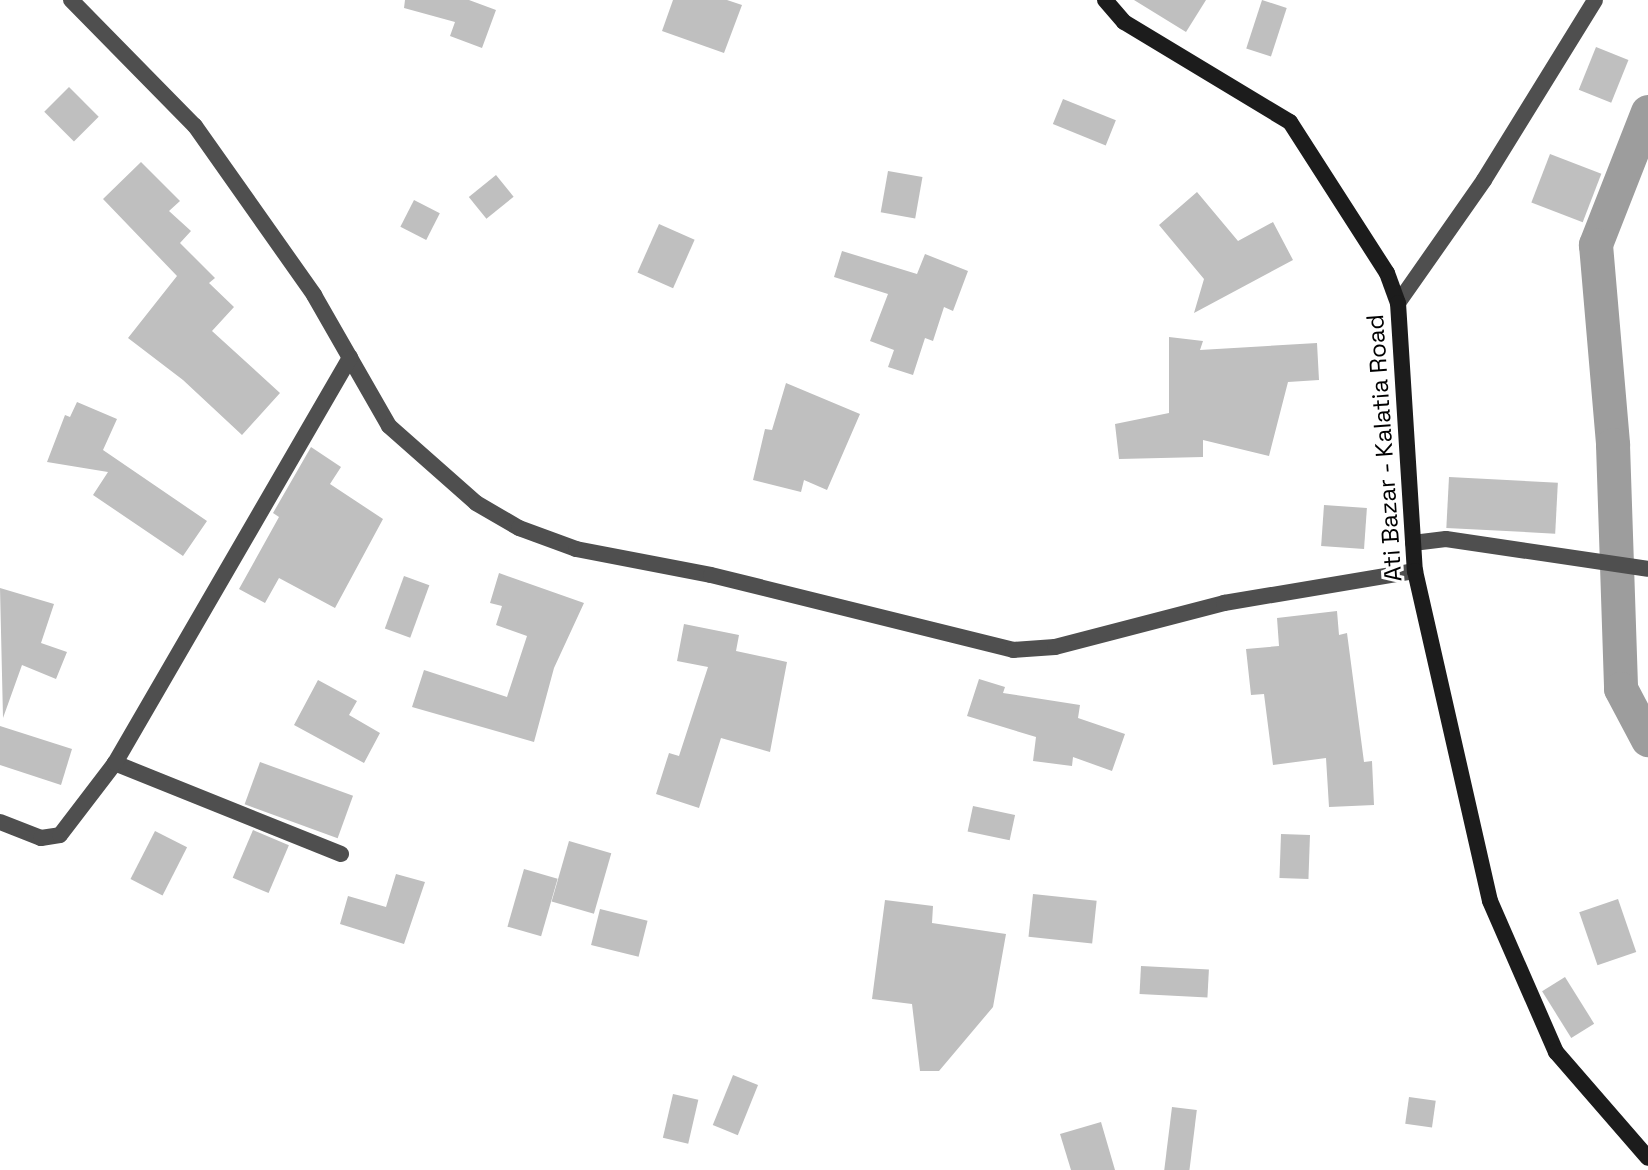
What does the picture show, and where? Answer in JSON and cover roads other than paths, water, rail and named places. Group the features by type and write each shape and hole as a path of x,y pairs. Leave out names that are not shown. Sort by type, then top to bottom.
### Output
{"main road":[{"name":"Ati Bazar - Kalatia Road","path":"1105,0 1124,22 1290,122 1387,273 1398,303 1415,571 1490,901 1556,1052 1648,1158"}],"street":[{"path":"71,0 195,126 267,224 389,426 476,503 519,528 576,549 711,575 1013,650 1055,647 1224,603 1415,571"},
{"path":"1398,303 1484,180 1595,0"},
{"path":"0,822 41,838 60,835 115,763 350,357"},
{"path":"1413,543 1446,539 1648,569"},
{"path":"115,763 341,854"}],"waterway":[{"path":"1648,112 1596,245 1613,445 1621,689 1648,740"}]}
